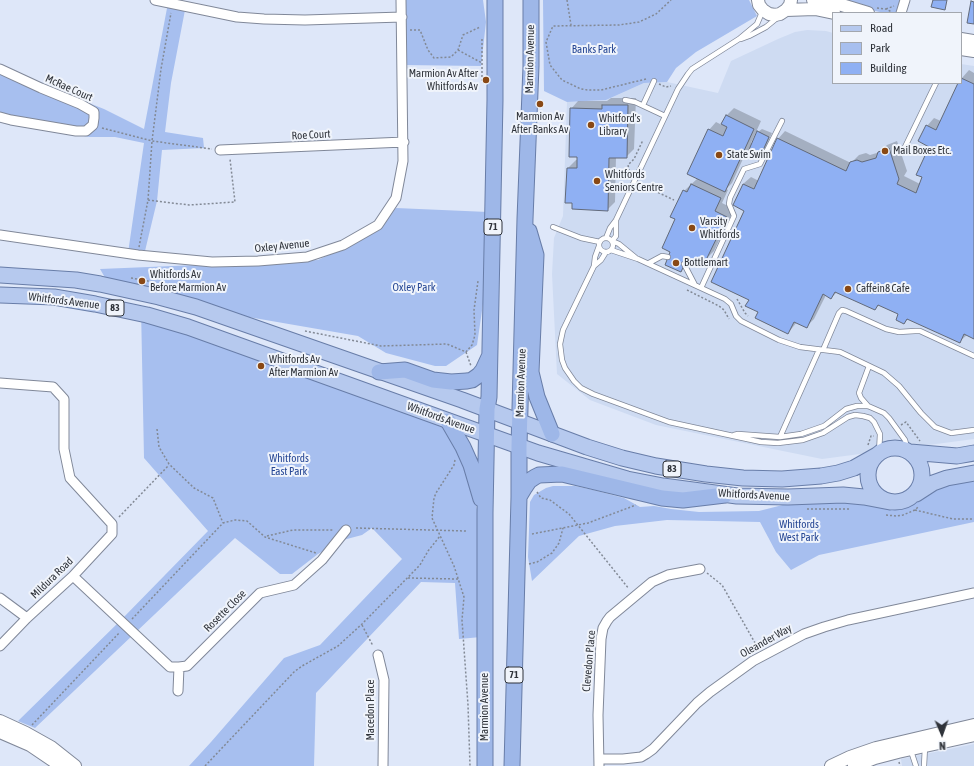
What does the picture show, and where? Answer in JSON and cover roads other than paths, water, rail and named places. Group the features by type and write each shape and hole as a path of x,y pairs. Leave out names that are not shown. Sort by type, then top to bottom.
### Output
{"highway":[{"name":"Marmion Avenue","path":"485,766 485,513 495,108 495,0"},
{"name":"Marmion Avenue","path":"512,766 519,497 519,421 531,66 531,0"},
{"path":"525,219 536,255 531,372 537,397 552,434"},
{"path":"378,372 405,370 433,380 451,382 467,381 472,380 479,375 483,370 490,354"},
{"path":"448,421 463,447 471,466 485,513"},
{"path":"519,497 524,486 535,477 539,475 562,474 662,498 683,500 726,494"}],"main road":[{"name":"Whitfords Avenue","path":"0,275 76,280 124,288 159,296 196,307 487,409 587,447 656,466 689,472 743,478 782,479 838,473 850,469 875,451"},
{"name":"Whitfords Avenue","path":"0,295 54,297 147,315 188,327 519,446 576,465 627,479 662,486 770,498 854,496 886,508"},
{"name":"83","path":"875,451 893,448 909,452 956,456 974,453"},
{"path":"875,451 868,473 868,481 871,488 882,500 886,508"},
{"path":"909,452 915,456 920,463 922,471 920,488 914,495"},
{"name":"83","path":"886,508 903,502 933,483 947,478 974,473"}],"street":[{"path":"155,0 173,5 238,17 264,19 305,20 402,17"},
{"name":"Oxley Avenue","path":"0,235 138,255 212,262 258,261 307,257 343,245 378,225 396,198 403,161 404,142 401,0"},
{"path":"813,0 832,2 865,12"},
{"path":"901,0 901,12"},
{"path":"760,5 772,15 786,8 815,9 832,13"},
{"path":"962,38 974,41"},
{"path":"962,49 974,51"},
{"name":"McRae Court","path":"0,69 80,104 94,112 94,118 92,125 86,131 76,131 10,120 0,116"},
{"name":"Roe Court","path":"220,150 404,142"},
{"name":"Mildura Road","path":"0,383 53,387 64,399 64,449 70,478 112,524 112,534 73,576 27,618 0,646"},
{"name":"Rosette Close","path":"179,667 187,666 260,593 294,585 322,560 346,530"},
{"name":"Clevedon Place","path":"599,762 598,715 602,633 610,617 652,582 668,575 700,569"},
{"path":"73,576 170,667 179,667 178,691"},
{"name":"Oleander Way","path":"599,762 641,757 646,754 710,692 762,656 804,634 848,620 974,593"},
{"path":"0,598 27,618"},
{"name":"Macedon Place","path":"378,655 384,680 383,766"},
{"path":"0,721 51,747 75,766"},
{"path":"831,766 850,757 876,748 974,725"},
{"path":"0,732 30,745 61,766"},
{"path":"854,766 875,758 974,735"}],"lane":[{"path":"760,5 757,24 739,39 692,69 678,90 616,220 610,228 606,238 602,239 599,244 594,266 564,330 560,344 562,360 574,381 581,388 593,394 670,422 761,442 778,443 813,437 823,433 842,420 855,415 870,418 874,422 880,434 875,451"},
{"path":"739,39 750,36 766,27 786,8"},
{"path":"643,105 654,81"},
{"path":"904,149 936,84"},
{"path":"625,100 643,105 665,116"},
{"path":"702,288 734,216 729,204 730,198 744,169 760,164 782,121"},
{"path":"616,220 616,236 619,244"},
{"path":"553,227 599,244"},
{"path":"594,266 609,251 613,245 612,241 616,236"},
{"path":"606,238 619,244 649,264 727,301 731,304 737,318 741,322 795,346 840,352 890,377 935,427 951,433 974,430"},
{"path":"599,244 601,250 638,258"},
{"path":"649,264 662,256 668,257"},
{"path":"684,264 695,285"},
{"path":"780,436 839,313 842,310 886,329 899,332 915,330 920,331 974,356"},
{"path":"868,406 859,393 869,366"},
{"path":"733,436 738,434 792,436 808,433 824,426 846,409 857,406 868,406 884,413 905,440 909,452"},
{"path":"924,766 926,745"},
{"path":"910,749 916,766"}],"place":[{"name":"Marmion Av After Whitfords Av","path":"486,80"},
{"name":"Marmion Av After Banks Av","path":"540,104"},
{"name":"Whitford's Library","path":"591,125"},
{"name":"Mail Boxes Etc.","path":"885,151"},
{"name":"State Swim","path":"719,155"},
{"name":"Whitfords Seniors Centre","path":"597,181"},
{"name":"Varsity Whitfords","path":"692,228"},
{"name":"Bottlemart","path":"676,263"},
{"name":"Whitfords Av Before Marmion Av","path":"142,281"},
{"name":"Caffein8 Cafe","path":"848,289"},
{"name":"Whitfords Av After Marmion Av","path":"261,366"}],"park label":[{"name":"Banks Park","path":"594,50"},
{"name":"Oxley Park","path":"414,288"},
{"name":"Whitfords East Park","path":"289,465"},
{"name":"Whitfords West Park","path":"799,531"}]}
